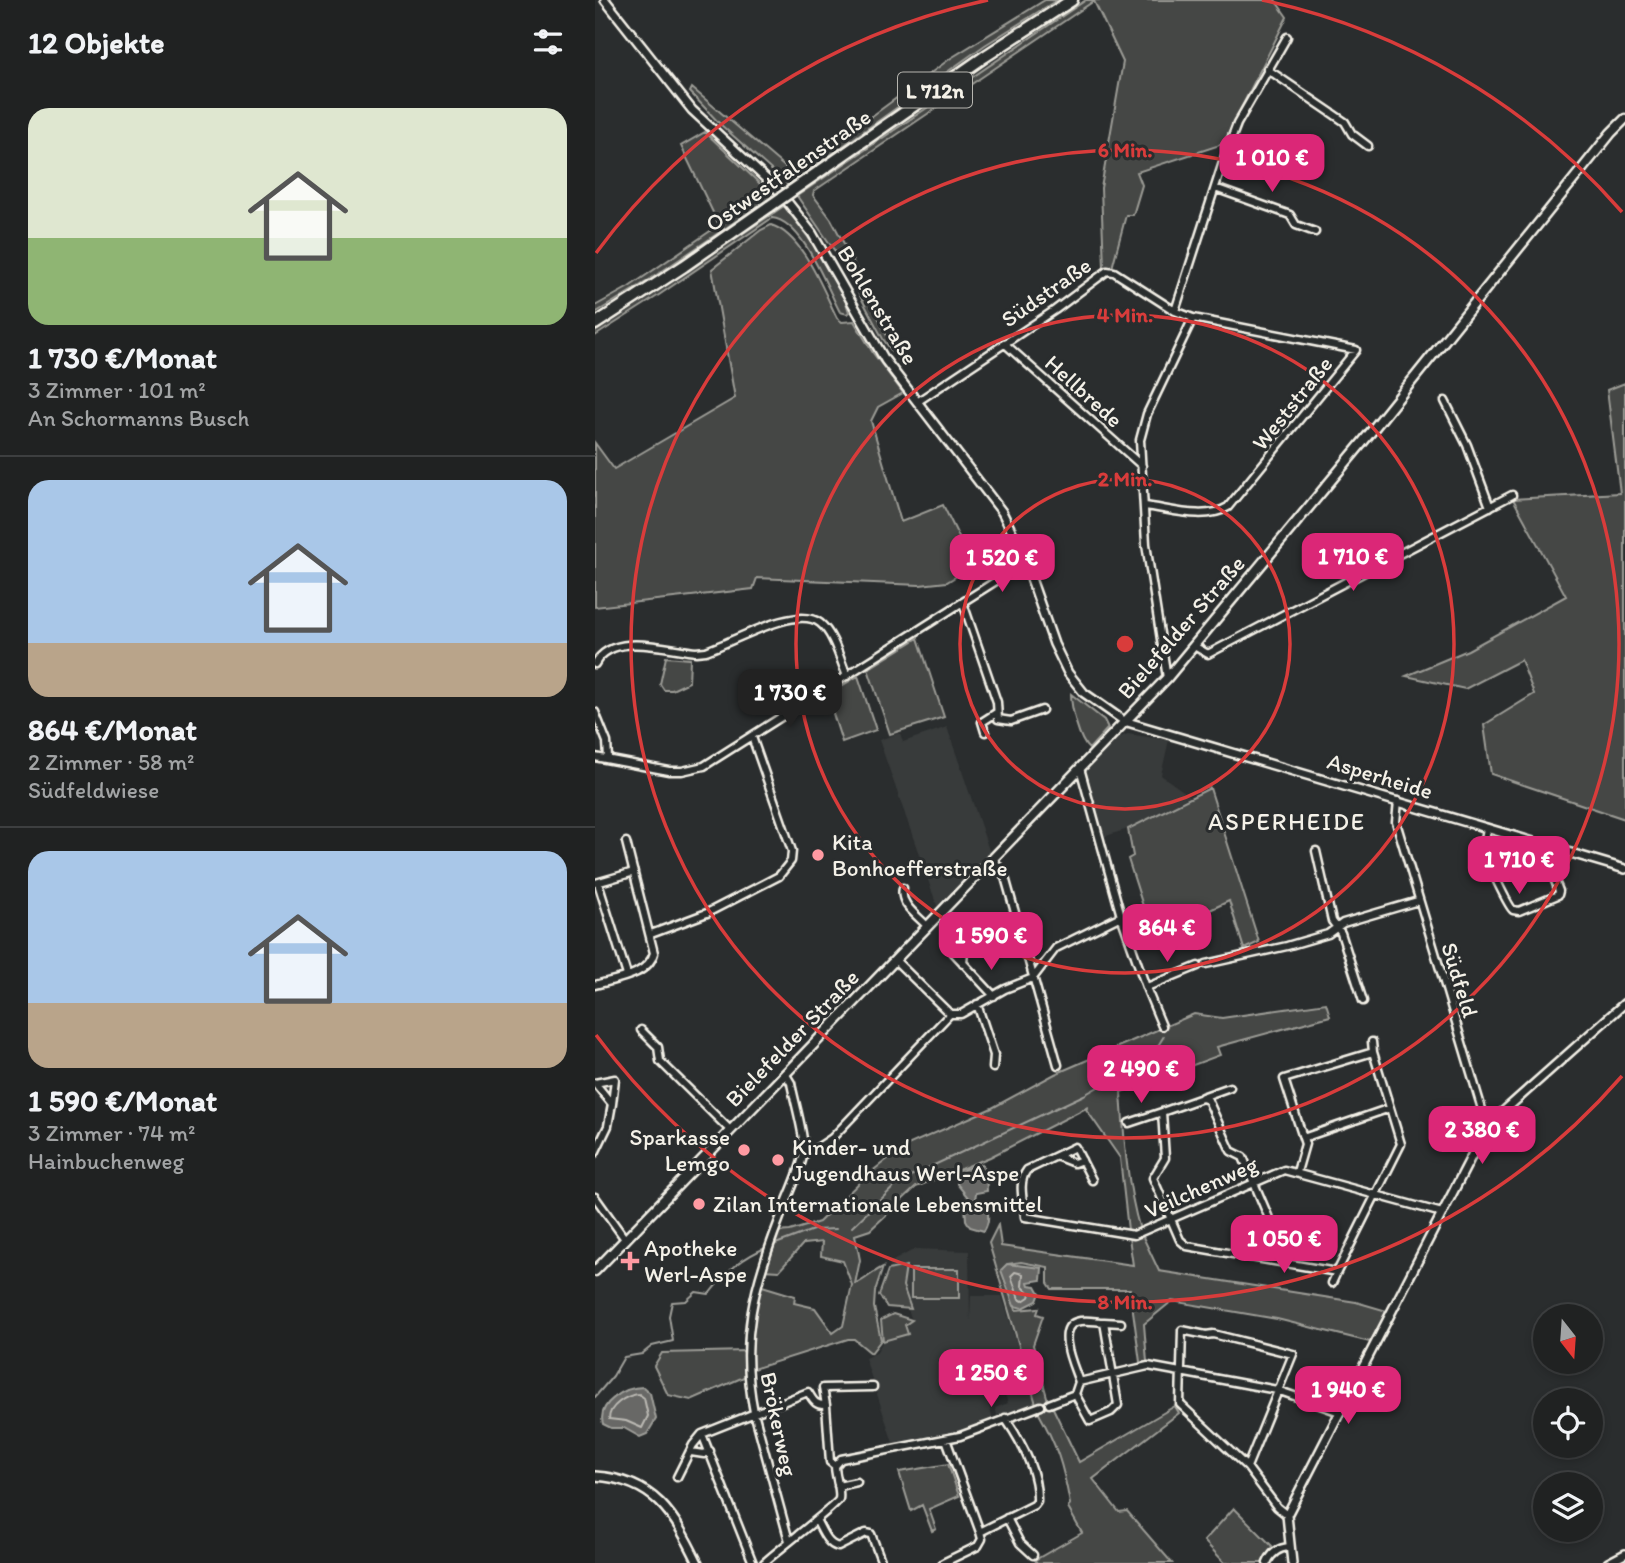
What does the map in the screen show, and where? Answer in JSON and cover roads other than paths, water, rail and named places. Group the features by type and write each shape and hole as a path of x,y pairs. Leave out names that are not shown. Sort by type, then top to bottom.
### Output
{"main road":[{"name":"Ostwestfalenstraße","path":"595,324 684,266 983,57 1072,0"},
{"name":"Bielefelder Straße","path":"595,1271 1167,678 1362,443 1611,132 1625,119"}],"street":[{"name":"Bohlenstraße","path":"605,0 692,110 772,184 794,210 832,267 874,343 920,400 1002,512 1026,562 1054,643 1068,673 1084,693 1124,721"},
{"path":"1175,311 1237,124 1287,37"},
{"path":"1267,69 1345,121 1352,134 1368,146"},
{"path":"1215,188 1290,215 1296,225 1315,232"},
{"name":"Südstraße","path":"920,400 1055,310 1107,271 1114,272 1175,311 1193,318"},
{"path":"1167,678 1146,544 1140,440 1147,414 1193,318"},
{"name":"Weststraße","path":"1145,506 1206,514 1228,507 1356,350 1193,318"},
{"name":"Hellbrede","path":"1004,343 1142,466"},
{"path":"1445,401 1467,445 1490,507"},
{"path":"1194,646 1208,654 1512,495"},
{"path":"595,757 656,770 682,771 714,761 1026,562"},
{"path":"963,603 997,702 997,716"},
{"path":"595,664 599,656 626,644 706,651 769,624 811,618 819,622 830,636 847,676"},
{"path":"985,732 982,722 997,716 1011,721 1042,710"},
{"path":"595,712 607,742 608,758"},
{"name":"Asperheide","path":"1124,721 1625,869"},
{"path":"651,934 707,913 763,885 786,870 792,861 792,851 752,737"},
{"path":"1080,768 1121,916 1163,1026"},
{"name":"Südfeld","path":"1398,802 1396,822 1487,1126"},
{"path":"1487,828 1484,842 1486,857 1507,903 1513,910 1520,911 1557,895 1559,891 1547,861 1547,846"},
{"path":"595,985 642,970 652,962 655,948 626,842"},
{"path":"1316,851 1325,886 1325,898 1341,933 1363,1001"},
{"path":"993,858 1005,877 1058,1065"},
{"path":"627,975 596,883 634,872"},
{"path":"903,888 901,895 904,902 927,926"},
{"path":"1146,987 1202,965 1287,946 1418,901"},
{"path":"895,960 950,1014 961,1014 1005,989 1033,978 1056,948 1121,916"},
{"path":"964,964 994,996"},
{"path":"1292,1563 1287,1515 1487,1126 1625,1003"},
{"path":"977,1004 994,1055 993,1068"},
{"path":"817,1148 832,1138 950,1014"},
{"name":"Bielefelder Straße","path":"641,1030 658,1047 660,1061 730,1130"},
{"path":"1332,1283 1401,1144 1372,1042"},
{"path":"1274,1082 1373,1052"},
{"name":"Brökerweg","path":"785,1073 790,1083 804,1151 757,1281 749,1315 749,1377 754,1412 789,1541"},
{"path":"595,1153 608,1126 612,1104 615,1079 595,1083 612,1104"},
{"path":"1284,1079 1305,1144 1297,1172"},
{"path":"1129,1123 1230,1087"},
{"path":"1202,1098 1208,1100 1231,1151 1243,1157 1271,1223 1286,1232 1287,1262"},
{"path":"1303,1138 1390,1108"},
{"path":"1162,1112 1165,1158 1153,1178 1180,1240 1187,1246 1337,1272"},
{"path":"1056,1156 1076,1147 1092,1181"},
{"path":"1056,1156 1074,1163 1082,1160"},
{"name":"Veilchenweg","path":"1056,1156 1027,1171 1023,1176 1025,1217 1134,1236 1284,1170 1442,1213"},
{"path":"595,1197 625,1239"},
{"path":"1104,1322 1118,1405 1111,1412 1090,1421 1075,1394 1079,1382 1068,1351 1067,1331 1072,1324 1079,1321 1104,1322 1121,1323"},
{"path":"1247,1467 1293,1354 1213,1334 1182,1330 1180,1404 1247,1467 1277,1507 1287,1515"},
{"path":"1079,1382 1148,1366 1277,1390 1340,1412"},
{"path":"677,1477 693,1445 702,1434 808,1392 823,1388 873,1387"},
{"path":"823,1388 830,1462 835,1466"},
{"path":"808,1392 814,1403 826,1405"},
{"path":"1049,1404 1075,1394"},
{"path":"764,1563 835,1506 840,1497 835,1466 841,1459 946,1439 1041,1406"},
{"path":"980,1532 1037,1501 1034,1480 1024,1450 1005,1418"},
{"path":"702,1434 753,1563"},
{"path":"943,1563 978,1546 982,1539 946,1439"},
{"path":"691,1452 704,1454 710,1451"},
{"path":"595,1476 631,1483 661,1503 676,1520 698,1563"},
{"path":"838,1486 857,1482"},
{"path":"1007,1518 1020,1543 1033,1555"},
{"path":"816,1520 829,1543 834,1546 866,1533 871,1534 882,1563"},
{"path":"1267,1563 1276,1551 1289,1547"},
{"path":"1608,1563 1625,1554"}],"water":[{"path":"982,1164 986,1171 987,1191 976,1193 975,1199 984,1204 988,1212 984,1231 970,1227 966,1220 965,1206 970,1200 957,1184 957,1174"},
{"path":"1007,1264 1042,1268 1041,1280 1028,1282 1029,1285 1036,1286 1040,1293 1037,1301 1023,1308 1014,1306 1001,1270"},
{"path":"643,1387 650,1393 656,1419 647,1434 640,1437 624,1428 611,1428 603,1424 602,1416 608,1403 621,1393"}],"waterway":[{"path":"852,1227 900,1181 1084,1095 1151,1057 1164,1036"},
{"path":"773,1245 813,1230 836,1229"},
{"path":"595,1397 613,1376 624,1357 642,1354 652,1346 673,1341 669,1316 672,1302 686,1301 696,1292 709,1294 735,1266 768,1247"}],"place":[{"name":"Kita Bonhoefferstraße","path":"818,855"},
{"name":"Sparkasse Lemgo","path":"744,1150"},
{"name":"Kinder- und Jugendhaus Werl-Aspe","path":"778,1160"},
{"name":"Zilan Internationale Lebensmittel","path":"699,1204"},
{"name":"Apotheke Werl-Aspe","path":"630,1261"}],"district":[{"name":"ASPERHEIDE","path":"1287,821"}]}
